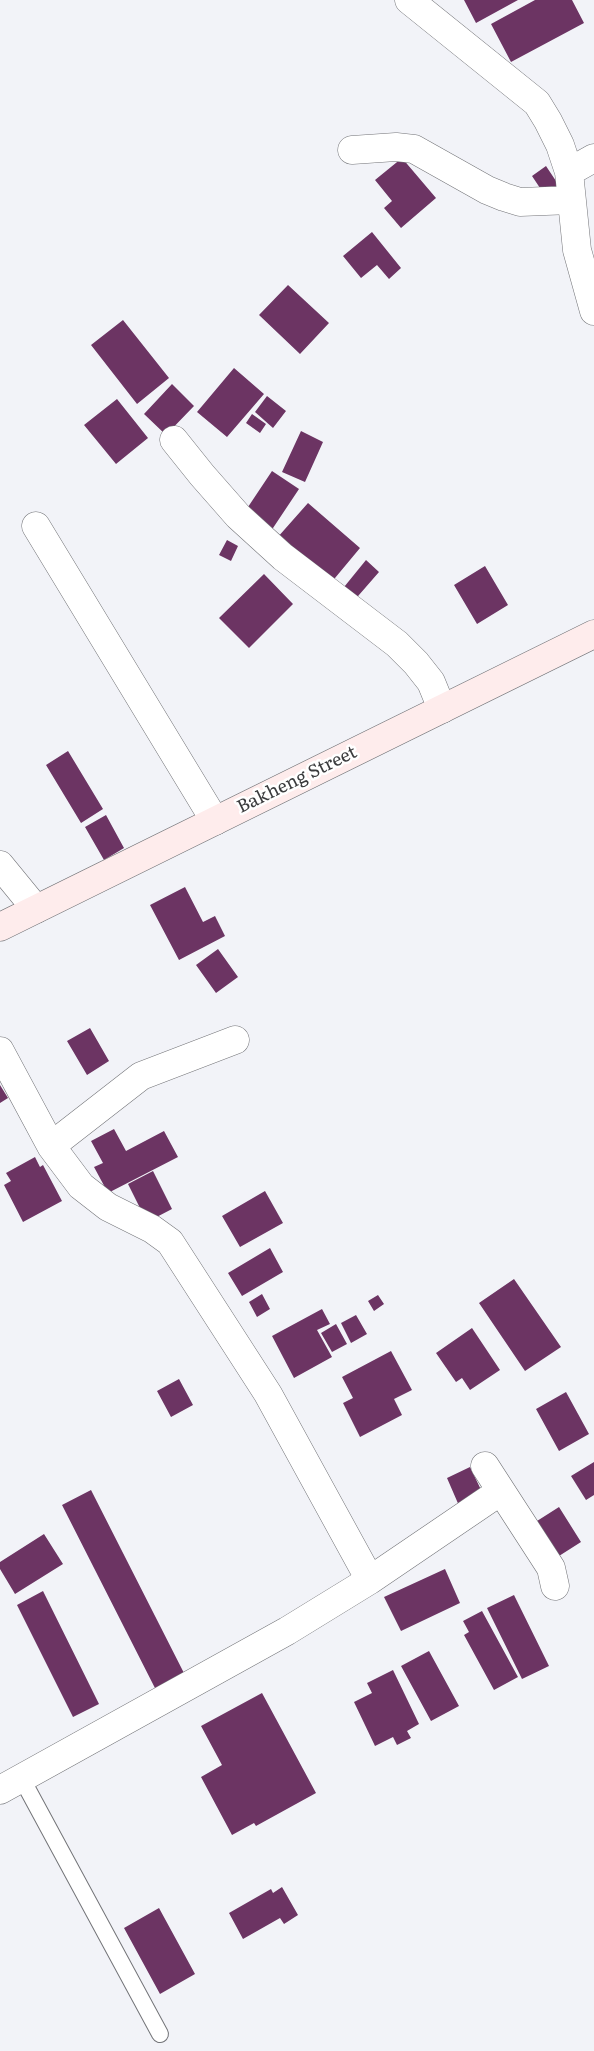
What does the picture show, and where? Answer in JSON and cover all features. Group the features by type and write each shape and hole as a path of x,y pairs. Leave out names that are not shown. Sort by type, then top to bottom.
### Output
{"street":[{"path":"409,0 537,103 548,121 560,145 570,172 571,200 577,250 594,311"},
{"path":"352,150 396,147 414,149 504,198 520,202 571,200"},
{"path":"570,172 594,158"},
{"path":"174,440 238,516 283,557 397,644 431,682 442,708"},
{"path":"36,526 215,821"},
{"name":"Bakheng Street","path":"0,927 594,634"},
{"path":"0,865 36,909"},
{"path":"51,1146 141,1076 235,1040"},
{"path":"0,1051 51,1146 81,1186 108,1207 152,1229 170,1242 268,1394 370,1580"},
{"path":"485,1466 551,1568 555,1586"},
{"path":"11,1784 287,1631 370,1580 501,1491"}],"lane":[{"path":"11,1784 160,2034"}],"building":[{"path":"464,0 518,0 476,23"},
{"path":"535,0 572,0 584,23 511,62 491,24"},
{"path":"402,158 436,198 401,228 384,208 392,201 375,180"},
{"path":"546,166 560,187 546,197 532,176"},
{"path":"372,232 401,268 389,279 377,265 361,278 343,256"},
{"path":"288,285 329,323 300,354 259,315"},
{"path":"123,320 169,378 137,404 91,345"},
{"path":"234,368 264,394 227,437 197,412"},
{"path":"172,384 194,406 166,435 144,414"},
{"path":"267,396 286,411 273,428 255,412"},
{"path":"117,399 148,438 116,464 84,425"},
{"path":"252,414 266,424 260,433 246,423"},
{"path":"301,431 323,442 305,482 282,472"},
{"path":"272,471 299,489 271,531 244,513"},
{"path":"308,503 360,548 330,584 277,538"},
{"path":"227,540 238,546 231,561 219,555"},
{"path":"366,560 379,572 352,603 340,592"},
{"path":"485,566 508,605 477,624 454,585"},
{"path":"264,574 293,604 249,648 219,618"},
{"path":"68,751 103,809 81,823 46,765"},
{"path":"106,815 124,848 104,860 85,827"},
{"path":"185,887 203,922 215,916 225,936 179,960 150,905"},
{"path":"218,949 238,977 216,993 196,965"},
{"path":"90,1028 109,1061 87,1075 67,1041"},
{"path":"0,1085 8,1098 0,1103"},
{"path":"114,1129 126,1151 164,1131 178,1157 108,1193 94,1167 103,1163 91,1141"},
{"path":"35,1157 40,1167 43,1165 62,1201 23,1222 4,1185 11,1181 6,1173"},
{"path":"153,1171 172,1209 147,1222 128,1184"},
{"path":"265,1191 283,1223 240,1247 222,1216"},
{"path":"270,1248 283,1272 242,1296 228,1273"},
{"path":"514,1279 561,1347 525,1371 479,1303"},
{"path":"262,1294 270,1309 257,1317 249,1302"},
{"path":"378,1295 384,1304 374,1311 368,1301"},
{"path":"322,1309 330,1324 317,1330 332,1357 294,1378 272,1336"},
{"path":"356,1315 367,1334 351,1343 341,1323"},
{"path":"336,1324 347,1344 332,1352 321,1333"},
{"path":"472,1328 500,1370 470,1390 462,1378 456,1382 436,1353"},
{"path":"391,1351 412,1390 394,1399 402,1415 360,1437 343,1403 353,1398 342,1377"},
{"path":"179,1379 193,1405 171,1417 157,1391"},
{"path":"566,1392 589,1434 559,1451 536,1409"},
{"path":"594,1462 594,1495 586,1500 571,1476"},
{"path":"470,1467 484,1496 460,1508 447,1478"},
{"path":"91,1490 187,1679 158,1694 62,1505"},
{"path":"559,1507 581,1542 559,1556 537,1521"},
{"path":"44,1534 63,1564 15,1594 0,1569 0,1562"},
{"path":"445,1569 460,1603 401,1631 384,1597"},
{"path":"43,1591 99,1704 73,1717 17,1605"},
{"path":"514,1595 549,1666 522,1679 487,1608"},
{"path":"482,1611 518,1677 494,1690 464,1635 469,1632 463,1621"},
{"path":"429,1651 459,1706 431,1721 401,1666"},
{"path":"393,1670 419,1724 407,1731 411,1738 397,1745 393,1737 375,1746 354,1702 372,1693 367,1683"},
{"path":"262,1693 316,1793 256,1826 254,1823 232,1835 201,1777 222,1765 201,1726"},
{"path":"282,1887 298,1915 284,1924 280,1918 243,1939 229,1913 271,1889 273,1893"},
{"path":"159,1908 195,1974 160,1994 124,1928"}]}
